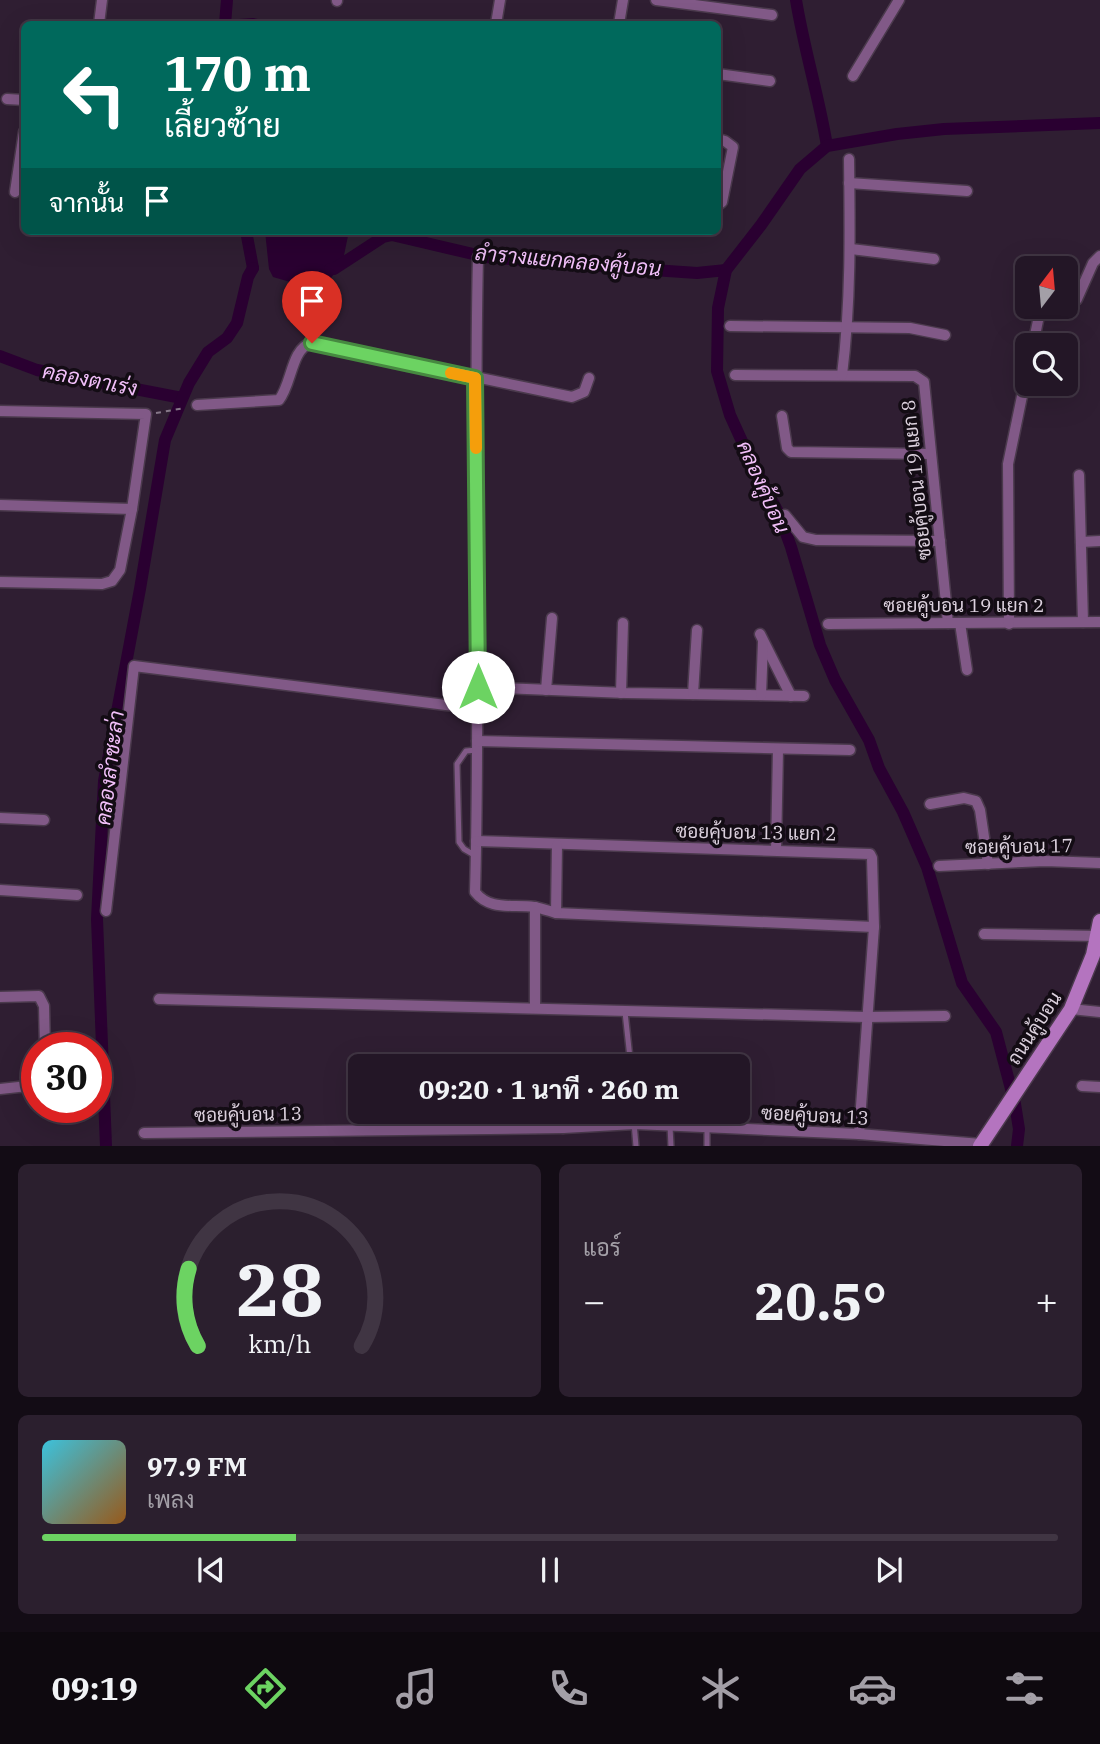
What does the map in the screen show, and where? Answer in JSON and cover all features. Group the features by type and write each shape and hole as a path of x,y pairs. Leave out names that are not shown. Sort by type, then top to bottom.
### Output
{"main road":[{"name":"ถนนคู้บอน","path":"980,1145 1071,1009 1084,981 1099,929"}],"street":[{"path":"99,21 102,0"},
{"path":"496,21 500,0"},
{"path":"619,21 622,0"},
{"path":"656,0 772,15"},
{"path":"853,76 899,0"},
{"path":"721,74 770,81"},
{"path":"7,99 21,100"},
{"path":"721,140 733,147 721,203"},
{"path":"15,192 21,152"},
{"path":"735,375 842,375 848,328 849,159"},
{"path":"849,183 967,191"},
{"path":"850,249 934,259"},
{"path":"1078,297 1093,263 1100,256"},
{"path":"478,257 475,378 478,687 475,892 492,905 535,907 556,913 874,927"},
{"path":"730,327 911,328 945,335"},
{"path":"197,405 279,400 286,391 303,345 312,343 572,397 584,392 589,378"},
{"name":"ซอยคู้บอน 19 แยก 8","path":"842,375 915,376 924,382 940,541 954,623 967,670"},
{"path":"1009,624 1008,464 1022,396"},
{"path":"0,411 146,414 120,570 112,581 102,584 0,582"},
{"path":"782,416 787,448 791,452 930,454"},
{"path":"1079,475 1083,622"},
{"path":"0,505 132,509"},
{"path":"785,515 803,537 816,540 940,541"},
{"path":"1081,542 1100,541"},
{"path":"546,690 552,618"},
{"name":"ซอยคู้บอน 19 แยก 2","path":"828,624 1100,622"},
{"path":"621,693 624,623"},
{"path":"693,694 697,630"},
{"path":"761,695 762,637 791,696"},
{"path":"106,911 134,666 478,709"},
{"path":"478,687 804,696"},
{"path":"477,745 850,750"},
{"path":"776,850 778,750"},
{"path":"930,804 964,798 972,799 978,804 988,864"},
{"path":"0,818 44,820"},
{"name":"ซอยคู้บอน 13 แยก 2","path":"477,841 870,854 874,927 859,1134"},
{"path":"556,913 557,845"},
{"name":"ซอยคู้บอน 17","path":"939,866 1045,860 1100,863"},
{"path":"0,890 77,895"},
{"path":"535,907 535,1007"},
{"path":"984,934 1099,929"},
{"path":"0,997 38,996 44,1006 45,1032"},
{"path":"159,999 866,1017 945,1016"},
{"path":"1071,1009 1100,1012"},
{"path":"1082,1086 1100,1087"},
{"path":"0,1089 21,1087"},
{"name":"ซอยคู้บอน 13","path":"144,1133 563,1128 635,1124 859,1134 980,1145"}],"lane":[{"path":"476,856 464,849 460,842 457,764 466,751 477,745"},
{"path":"625,1010 629,1054"},
{"path":"635,1124 636,1146"},
{"path":"670,1126 671,1146"},
{"path":"706,1146 707,1127"}],"path":[{"path":"148,414 197,405"}],"shaded area":[{"path":"253,18 268,21 238,21"},
{"path":"265,235 348,235 342,265 329,280 304,286 273,277 269,269"}],"waterway":[{"path":"225,21 227,0"},
{"path":"796,0 827,146"},
{"name":"คลองคู้บอน","path":"1017,1146 1019,1129 1015,1104 996,1032 962,983 927,867 903,812 879,768 869,740 835,680 820,645 779,514 730,415 717,371 718,308 726,270 800,169 827,146 944,129 1100,123"},
{"path":"247,235 253,268"},
{"name":"ลำรางแยกคลองคู้บอน","path":"330,269 383,237 392,235 486,257 697,273 726,270"},
{"name":"คลองลำชะล่า","path":"106,1146 97,919 104,781 165,440 189,383 208,352 227,338 237,323 248,277 253,268"},
{"name":"คลองตาเร่ง","path":"0,356 37,370 182,398"}],"slow traffic":[{"path":"451,373 475,378 476,448"}],"route":[{"path":"312,343 475,378 478,687"}]}
